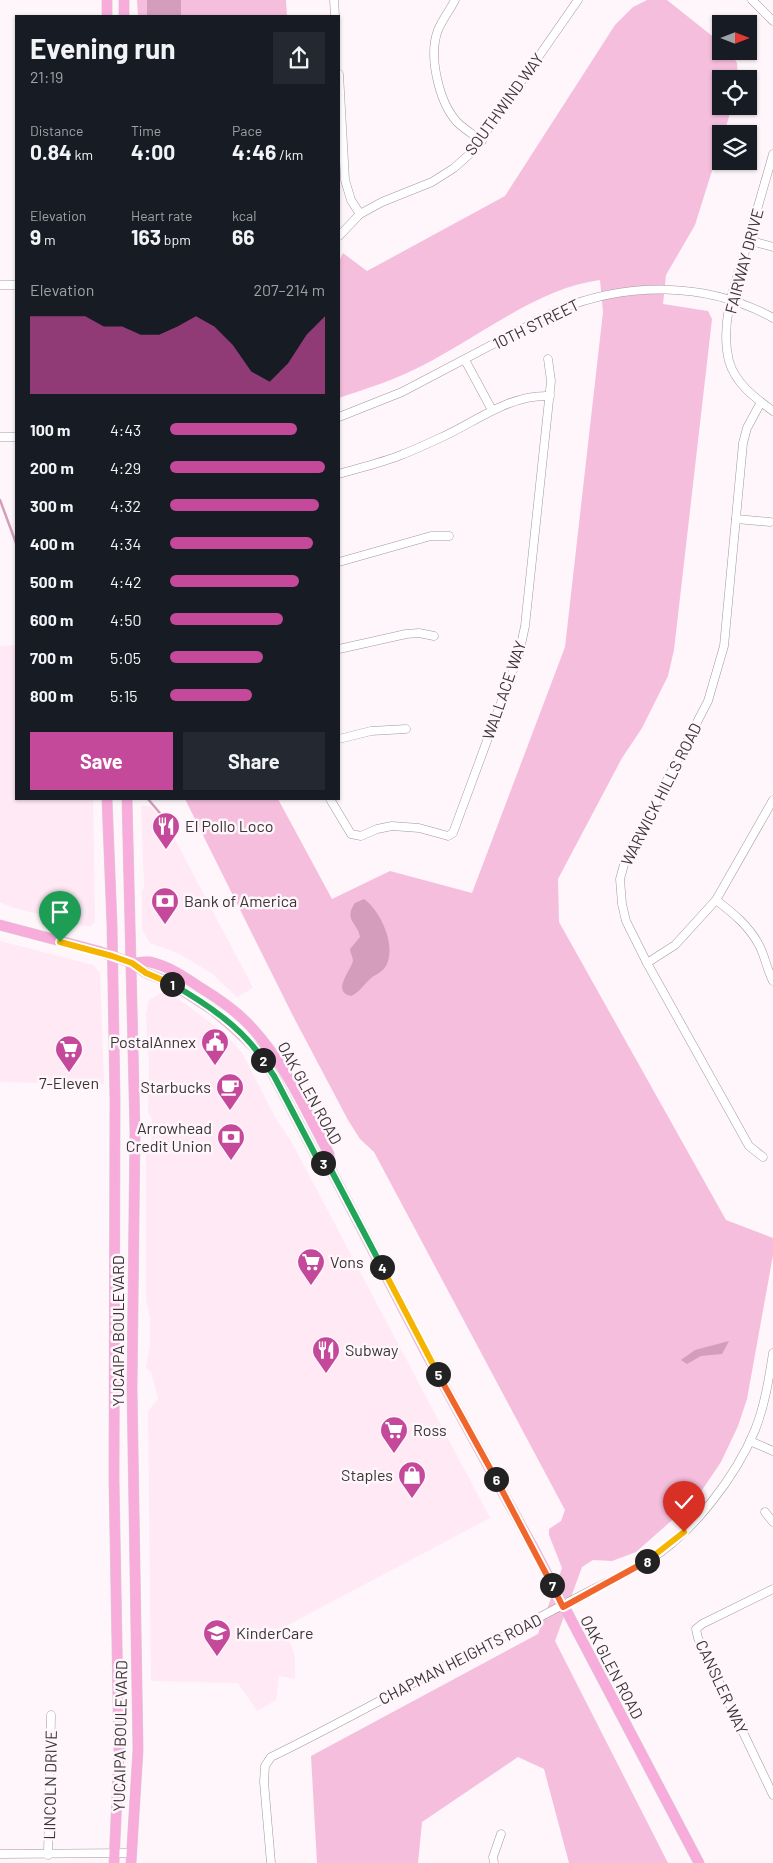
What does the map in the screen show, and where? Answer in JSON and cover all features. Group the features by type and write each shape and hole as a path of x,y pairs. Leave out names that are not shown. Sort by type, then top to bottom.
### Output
{"main road":[{"path":"107,0 107,15"},
{"path":"124,0 124,15"},
{"name":"YUCAIPA BOULEVARD","path":"107,800 115,1100 114,1480 119,1753 114,1858"},
{"name":"YUCAIPA BOULEVARD","path":"127,800 135,1132 132,1388 138,1750 132,1858"},
{"name":"OAK GLEN ROAD","path":"0,925 132,963 146,973 171,983 193,996 234,1028 258,1051 274,1076 318,1160 330,1168 424,1348 535,1551 698,1863"}],"street":[{"path":"334,0 335,15"},
{"path":"455,0 438,31 435,53 437,79 444,102 457,121 482,140"},
{"name":"SOUTHWIND WAY","path":"340,235 360,214 382,202 432,182 454,168 473,151 578,0"},
{"path":"752,0 773,21"},
{"path":"340,92 345,180 351,200 360,214"},
{"name":"FAIRWAY DRIVE","path":"773,154 730,300 727,340 729,361 739,382 773,411"},
{"path":"748,240 773,247"},
{"path":"0,285 15,285"},
{"name":"10TH STREET","path":"340,416 402,392 558,310 581,301 612,293 665,289 702,292 730,300 773,318"},
{"path":"465,360 492,410"},
{"name":"WALLACE WAY","path":"331,800 352,834 360,836 377,829 392,826 420,828 448,836 453,833 519,654 526,626 552,381 548,360"},
{"path":"340,474 401,455 448,434 492,410 515,401 550,396"},
{"name":"WARWICK HILLS ROAD","path":"761,402 747,428 743,442 724,646 715,683 708,701 625,861 620,879 622,904 626,921 647,963 750,1146 762,1157"},
{"path":"0,436 15,436"},
{"path":"736,518 770,522"},
{"path":"340,562 431,536 449,536"},
{"path":"340,649 406,634 419,633 434,636"},
{"path":"340,739 371,732 406,729"},
{"path":"647,963 675,945 716,900 773,800"},
{"path":"716,900 737,916 749,930 760,946 772,976"},
{"name":"CHAPMAN HEIGHTS ROAD","path":"271,1863 264,1782 265,1766 271,1757 401,1688 563,1607 650,1559 684,1532 710,1504 732,1473 750,1441 763,1404 773,1353"},
{"path":"750,1441 773,1451"},
{"path":"766,1512 773,1522"},
{"name":"CANSLER WAY","path":"773,1590 702,1624 696,1630 698,1638 773,1795"},
{"name":"LINCOLN DRIVE","path":"48,1854 51,1714"},
{"path":"494,1863 500,1834"},
{"path":"0,1854 132,1858"}],"shaded area":[{"path":"137,0 286,0 287,15 138,15"},
{"path":"147,0 181,0 181,15 147,15"},
{"path":"647,0 667,0 712,36 712,60 735,60 737,70 712,70 712,115 729,115 727,125 712,125 712,170 695,225 666,275 663,304 708,311 712,319 674,650 668,676 642,728 622,758 558,879 559,922 726,1220 773,1238 773,1255 747,1399 738,1426 721,1462 696,1499 636,1552 612,1561 593,1560 582,1567 555,1641 668,1863 569,1863 544,1769 518,1757 422,1822 418,1863 317,1863 311,1756 538,1634 562,1568 549,1535 549,1529 561,1521 565,1510 374,1152 360,1139 348,1120 292,1014 185,800 279,800 332,899 390,871 472,893 565,647 603,312 600,280 575,285 551,294 502,319 430,362 382,383 340,398 340,259 343,253 367,271 505,196 615,25 633,7"},
{"path":"15,645 15,800 93,800 95,922 91,926 83,926 11,907 0,902 0,646"},
{"path":"141,806 150,806 170,830 253,988 237,997 214,975 195,963 177,953 150,943 142,929 142,890 144,888"},
{"path":"364,899 376,912 386,930 390,949 389,958 386,966 380,972 351,996 345,994 342,986 353,961 350,949 360,937 350,914 355,903"},
{"path":"0,941 93,965 100,973 104,1084 0,1082"},
{"path":"161,993 180,1000 224,1033 242,1053 276,1119 291,1141 490,1518 284,1627 295,1656 295,1679 279,1676 276,1700 257,1711 238,1683 151,1681 148,1411 158,1399 151,1372 146,1368 150,1344 150,1318 146,1299 146,1151 151,1144 152,1119 148,1113 149,1066 146,1014 149,1000"},
{"path":"729,1341 722,1354 701,1356 687,1364 681,1360 695,1350"}],"waterway":[{"path":"0,500 15,540"},
{"path":"149,800 170,825"}],"place":[{"name":"El Pollo Loco","path":"166,850"},
{"name":"Bank of America","path":"165,925"},
{"name":"PostalAnnex","path":"215,1066"},
{"name":"7-Eleven","path":"69,1073"},
{"name":"Starbucks","path":"230,1111"},
{"name":"Arrowhead Credit Union","path":"231,1161"},
{"name":"Vons","path":"311,1286"},
{"name":"Subway","path":"326,1374"},
{"name":"Ross","path":"394,1454"},
{"name":"Staples","path":"412,1499"},
{"name":"KinderCare","path":"217,1657"}],"route":[{"path":"60,942 98,951 132,963 146,973 171,983 214,1011 258,1051 274,1076 318,1160 330,1168 424,1348 535,1551 563,1607 576,1598 650,1559 684,1532"}]}
